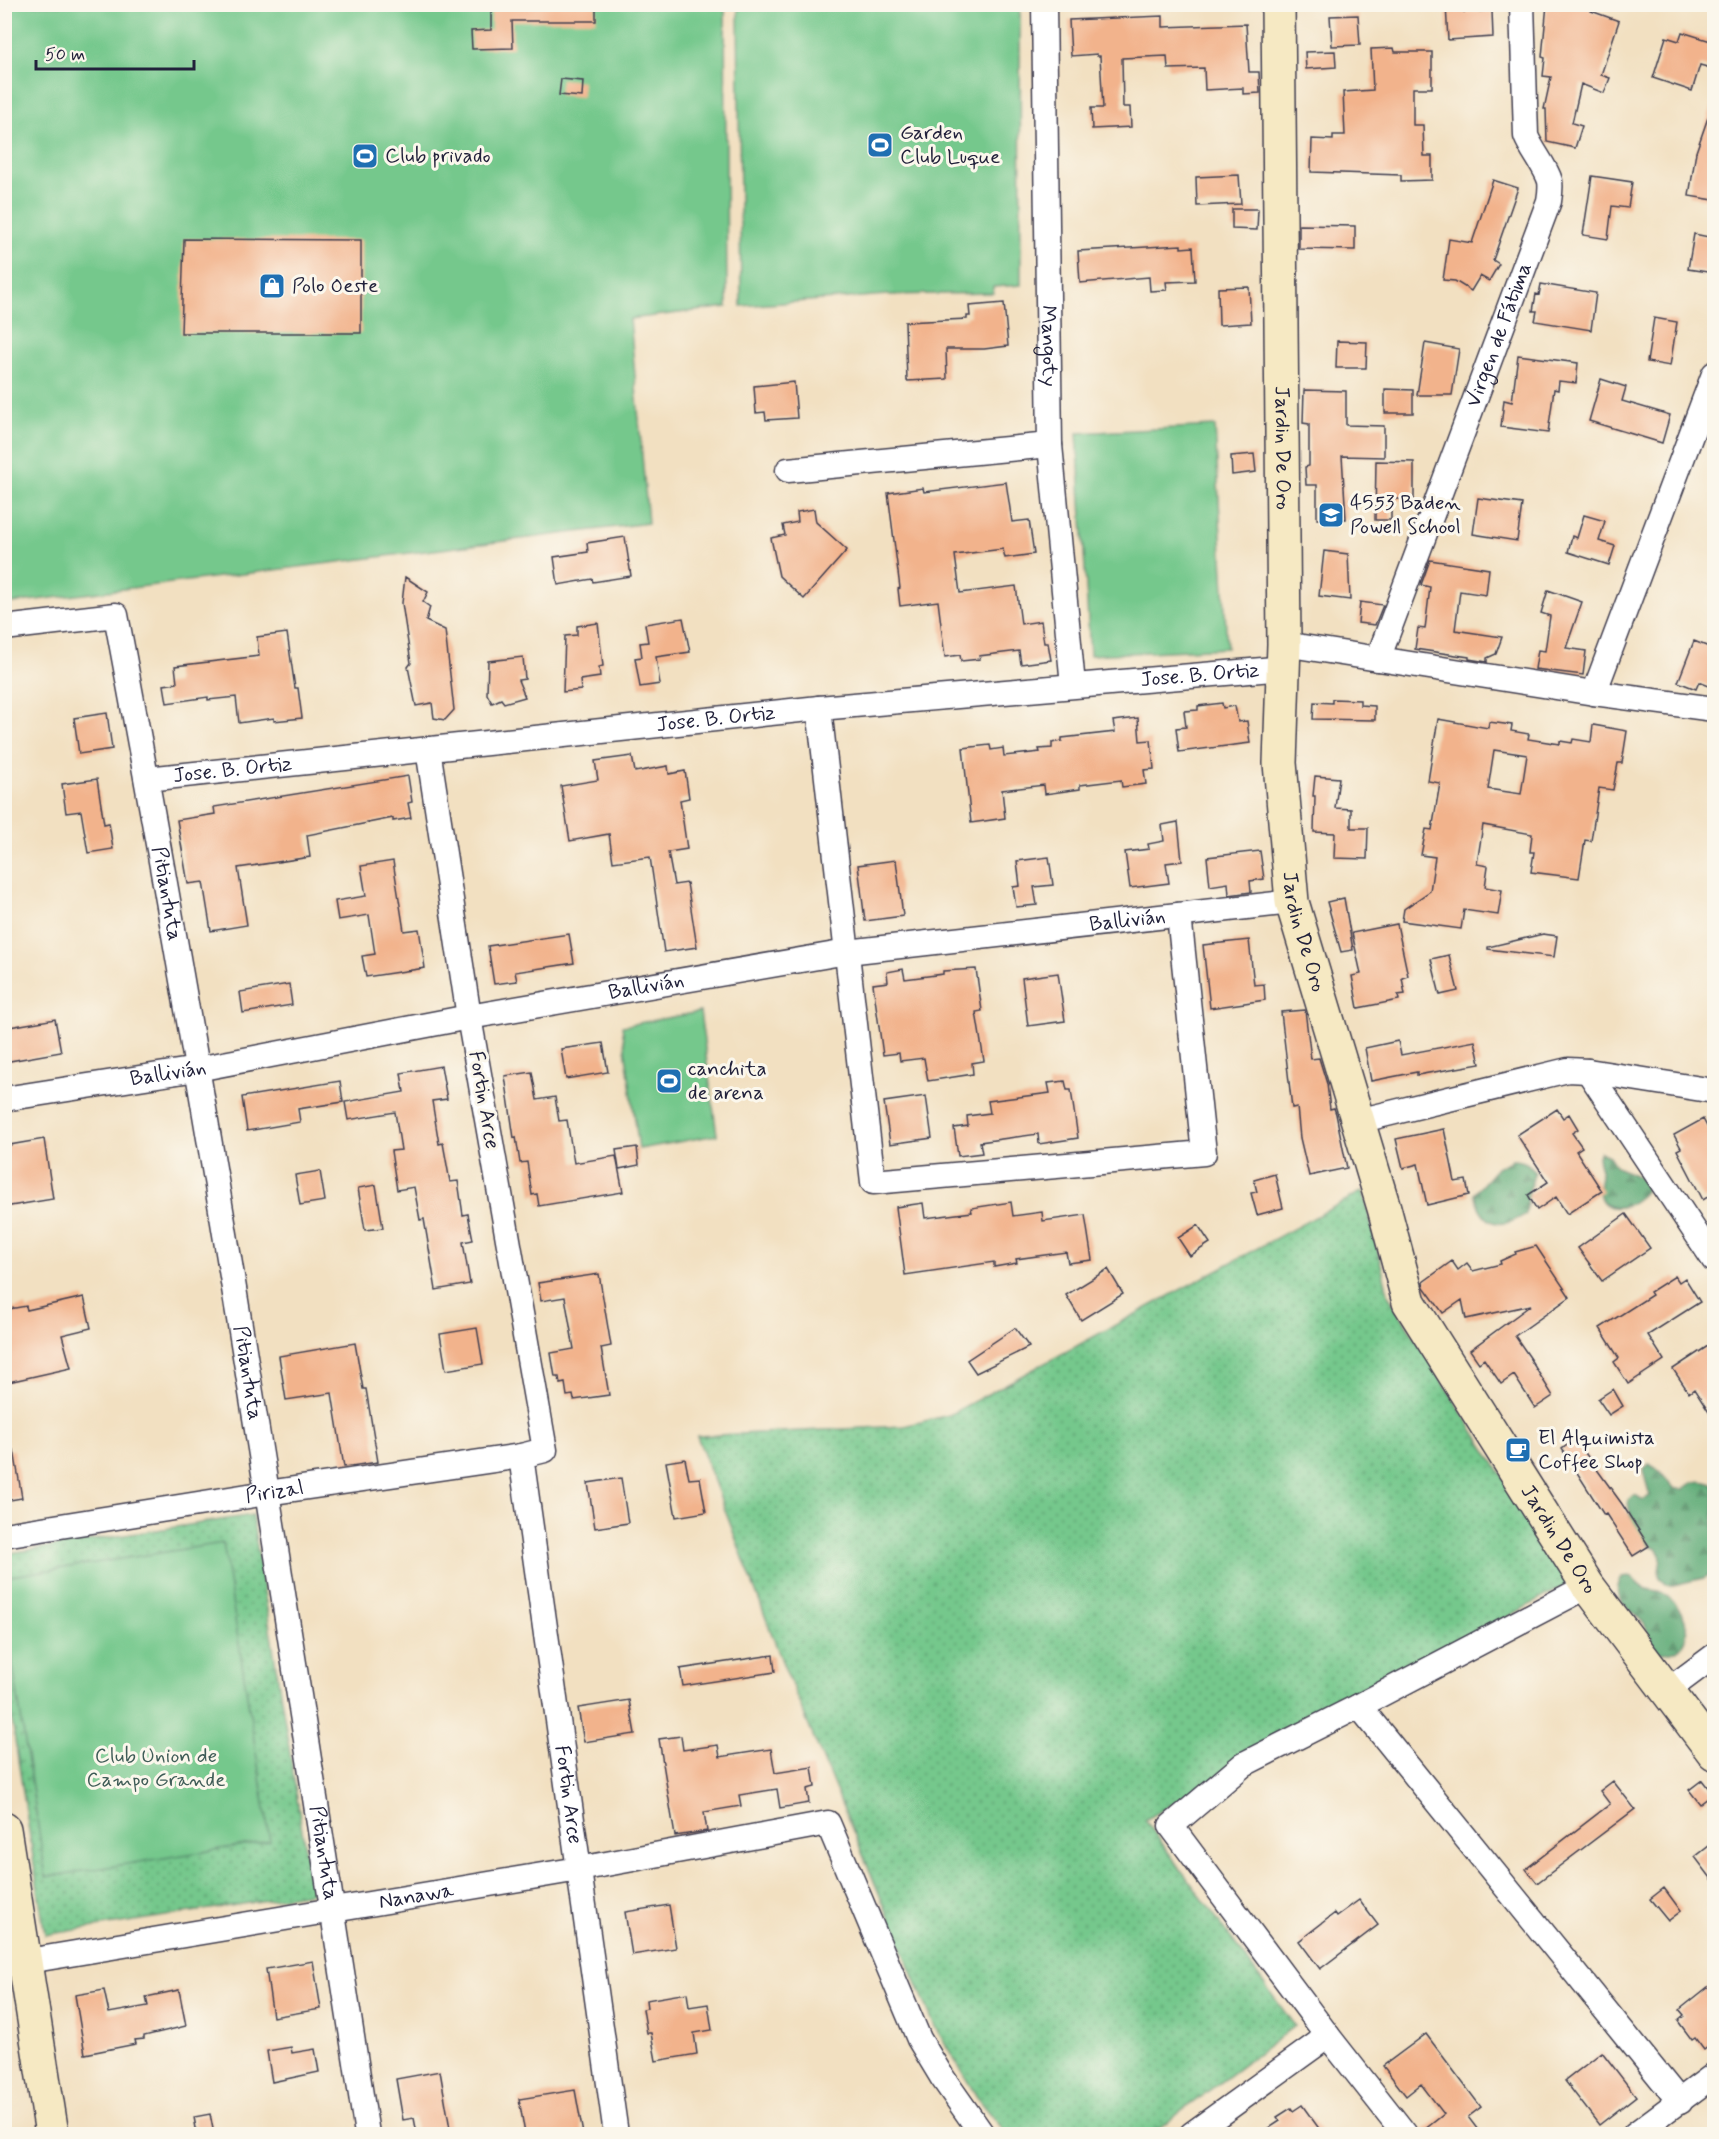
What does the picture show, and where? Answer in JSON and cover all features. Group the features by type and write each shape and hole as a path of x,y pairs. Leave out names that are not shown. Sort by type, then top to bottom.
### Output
{"street":[{"name":"Mangoty","path":"1044,4 1050,445 1073,685"},
{"name":"Jardin De Oro","path":"1278,4 1284,656 1280,763 1292,902 1358,1121 1409,1302 1588,1586 1714,1753"},
{"name":"Virgen de Fátima","path":"1378,659 1550,201 1550,182 1526,136 1522,4"},
{"path":"1594,693 1714,374"},
{"path":"788,470 1050,445"},
{"name":"Pitiantuta","path":"4,628 116,615 197,1069 267,1493 367,2134"},
{"name":"Jose. B. Ortiz","path":"147,779 819,708 1073,685 1284,656 1378,659 1594,693 1714,709"},
{"path":"819,708 873,1182 1204,1153 1179,915"},
{"name":"Fortin Arce","path":"428,749 469,1017 545,1450"},
{"name":"Ballivián","path":"4,1100 197,1069 469,1017 847,952 1292,902"},
{"path":"1358,1121 1568,1071 1587,1071 1714,1091"},
{"path":"1587,1071 1714,1260"},
{"name":"Pirizal","path":"4,1535 521,1456 545,1450"},
{"name":"Fortin Arce","path":"521,1456 616,2134"},
{"path":"1405,2134 1328,2036 1171,1826 1244,1764 1588,1586"},
{"path":"1667,1691 1714,1656"},
{"path":"1359,1706 1680,2102"},
{"name":"Nanawa","path":"15,1964 579,1869 828,1823 918,2039 982,2134"},
{"path":"4,1829 15,1964 52,2134"},
{"path":"1192,2134 1328,2036"},
{"path":"1635,2134 1714,2075"}],"green space":[{"name":"Club privado","path":"4,5 725,5 727,307 630,319 648,523 5,604"},
{"name":"Garden Club Luque","path":"738,5 1020,5 1021,285 993,287 993,293 887,295 741,306"},
{"path":"1215,426 1227,648 1090,655 1077,433"},
{"name":"canchita de arena","path":"700,1012 717,1135 639,1149 622,1026"},
{"path":"1600,1152 1609,1156 1616,1167 1645,1182 1648,1186 1640,1197 1619,1207 1606,1205 1599,1192 1601,1170 1598,1156"},
{"path":"1512,1160 1525,1163 1535,1171 1528,1195 1526,1214 1508,1223 1493,1222 1482,1212 1474,1194 1497,1168"},
{"path":"1363,1191 1389,1297 1570,1583 1358,1698 1145,1820 1295,2026 1151,2134 1007,2134 977,2097 935,2027 785,1669 697,1436 904,1426 949,1415"},
{"path":"1649,1464 1657,1469 1675,1489 1684,1489 1698,1481 1714,1485 1714,1562 1712,1573 1704,1578 1669,1586 1660,1576 1661,1557 1657,1549 1644,1541 1635,1529 1628,1500 1635,1495 1643,1500 1650,1496 1643,1471"},
{"name":"Club Union de Campo Grande","path":"252,1515 312,1893 45,1935 5,1675 4,1554"},
{"name":"Club Union de Campo Grande","path":"223,1543 270,1841 46,1877 5,1614 5,1577"},
{"path":"1630,1576 1642,1587 1664,1594 1679,1609 1686,1626 1684,1641 1680,1647 1665,1653 1654,1652 1644,1624 1619,1599 1618,1586 1622,1577"}],"building":[{"path":"491,4 596,4 596,21 512,21 513,48 472,49 471,31 491,30"},
{"path":"1464,4 1464,12 1492,11 1493,37 1448,40 1446,5"},
{"path":"1547,4 1592,6 1591,11 1619,21 1601,75 1610,78 1604,93 1581,84 1572,123 1582,126 1575,148 1547,142 1546,109 1544,109 1551,77 1543,76 1545,58 1542,57"},
{"path":"1358,15 1360,45 1332,46 1330,16"},
{"path":"1163,16 1163,27 1246,24 1249,72 1259,72 1260,93 1243,94 1243,88 1205,90 1204,68 1168,69 1167,56 1122,58 1123,107 1130,107 1131,127 1092,129 1091,108 1103,108 1100,56 1097,54 1071,56 1069,20"},
{"path":"1682,32 1714,42 1714,69 1700,65 1692,91 1653,78 1666,37 1679,41"},
{"path":"1394,48 1395,52 1432,52 1432,88 1413,88 1413,125 1423,125 1424,156 1432,156 1432,180 1401,181 1401,175 1311,172 1312,139 1333,140 1333,135 1345,135 1343,92 1373,90 1371,49"},
{"path":"1335,51 1336,67 1306,69 1305,52"},
{"path":"561,79 583,81 582,97 559,95"},
{"path":"1712,106 1714,107 1714,200 1689,196 1696,152"},
{"path":"1239,175 1241,204 1197,206 1196,177"},
{"path":"1592,176 1632,182 1628,208 1612,206 1608,239 1583,235"},
{"path":"1493,180 1518,188 1493,260 1499,264 1489,281 1480,276 1471,291 1455,281 1443,280 1449,239 1472,243"},
{"path":"1232,209 1258,209 1257,230 1232,229"},
{"path":"1299,225 1355,226 1355,250 1299,249"},
{"path":"1694,234 1714,238 1714,273 1688,269"},
{"name":"Polo Oeste","path":"184,239 361,240 361,333 181,333"},
{"path":"1181,245 1181,248 1193,247 1195,281 1166,282 1167,290 1150,291 1149,277 1080,283 1078,251"},
{"path":"1541,284 1596,293 1591,330 1535,321 1537,311 1533,311 1536,294 1539,295"},
{"path":"1249,287 1251,323 1219,325 1218,288"},
{"path":"1004,303 1008,346 984,349 946,349 947,379 907,381 905,322 967,319 967,316 970,316 969,306"},
{"path":"1654,318 1677,322 1670,366 1647,362"},
{"path":"1337,341 1367,342 1366,368 1336,368"},
{"path":"1425,343 1459,349 1452,395 1417,395"},
{"path":"1518,355 1578,363 1576,383 1559,381 1558,390 1554,389 1548,433 1501,427 1504,400 1512,402"},
{"path":"1601,379 1626,387 1622,401 1670,415 1662,443 1589,421"},
{"path":"794,382 797,418 766,420 765,412 756,413 754,386"},
{"path":"1385,389 1413,390 1413,413 1385,413"},
{"path":"1304,390 1346,391 1346,425 1384,426 1384,457 1342,456 1346,519 1317,519 1317,485 1306,485 1305,467 1309,466 1309,424 1303,423"},
{"path":"1254,454 1256,472 1232,475 1231,456"},
{"path":"1376,461 1414,462 1414,499 1391,499 1391,520 1375,520"},
{"path":"1006,482 1012,522 1029,520 1034,554 1005,558 1003,549 955,555 960,593 1016,586 1021,624 1041,621 1044,643 1048,643 1051,660 1021,664 1019,651 979,656 980,659 961,661 960,655 945,657 938,601 900,606 898,589 900,588 888,493 923,488 924,492"},
{"path":"1478,498 1522,504 1517,541 1473,534"},
{"path":"814,509 816,522 847,550 804,599 779,576 771,538 785,535 783,525 798,522 797,512"},
{"path":"1584,515 1605,521 1599,541 1615,546 1609,565 1568,552 1572,536 1577,538"},
{"path":"625,537 631,576 558,585 554,557 588,552 587,543"},
{"path":"1324,551 1348,554 1350,600 1319,596"},
{"path":"1430,560 1489,569 1486,595 1460,591 1455,630 1502,637 1496,654 1487,658 1487,662 1415,649 1418,628 1425,629 1430,587 1421,585"},
{"path":"405,577 428,592 423,602 430,607 426,621 445,630 454,710 445,720 434,718 432,703 416,706 408,667 411,663 402,603"},
{"path":"1548,590 1582,602 1566,648 1586,651 1583,675 1535,669 1538,650 1545,651 1550,616 1541,613"},
{"path":"1360,602 1383,605 1375,625 1358,623"},
{"path":"683,618 690,652 656,657 660,684 640,687 635,658 642,657 640,643 648,642 645,624"},
{"path":"598,623 603,666 599,667 600,677 580,680 581,690 563,692 565,636 577,635 577,626"},
{"path":"287,633 302,718 274,721 274,718 239,723 236,697 208,700 208,697 167,703 164,685 177,683 175,666 259,656 257,637"},
{"path":"1694,641 1714,649 1714,688 1699,682 1696,689 1678,682"},
{"path":"523,657 525,679 518,680 525,697 504,703 501,699 492,703 487,694 488,661"},
{"path":"1332,699 1360,700 1360,705 1375,706 1375,720 1313,719 1314,702 1332,703"},
{"path":"1222,703 1223,708 1235,706 1238,722 1247,721 1250,743 1179,752 1176,728 1186,727 1184,711 1198,710 1198,706"},
{"path":"107,713 112,749 79,754 74,718"},
{"path":"1138,718 1140,741 1151,740 1154,769 1144,770 1146,784 1122,787 1121,780 1080,785 1080,789 1045,794 1044,785 1002,790 1005,818 971,823 963,748 990,745 991,750 1003,748 1004,756 1040,752 1039,749 1052,748 1052,743 1062,741 1062,738 1115,732 1113,721"},
{"path":"1438,719 1488,728 1489,722 1512,725 1511,731 1529,734 1528,739 1560,744 1560,741 1572,743 1573,739 1591,742 1593,725 1627,731 1622,763 1618,763 1613,790 1599,788 1591,841 1585,840 1579,878 1531,872 1534,852 1530,852 1532,834 1483,825 1477,864 1488,866 1485,887 1502,890 1498,915 1464,910 1461,929 1402,921 1404,909 1430,891 1435,857 1421,855 1426,829 1432,830 1440,783 1428,781","holes":["1494,750 1527,755 1521,794 1488,789"]},
{"path":"632,756 635,772 668,766 669,774 685,771 689,798 680,800 687,849 668,852 674,885 687,883 697,947 664,952 650,857 613,862 609,834 570,841 561,786 598,780 595,761"},
{"path":"408,776 412,802 408,803 411,818 393,821 393,818 307,835 310,857 238,868 247,925 211,931 203,882 188,884 177,820 215,814 214,807"},
{"path":"1315,776 1339,778 1335,808 1351,809 1351,828 1368,828 1367,859 1334,858 1335,833 1314,832"},
{"path":"97,779 104,824 109,823 113,849 88,853 81,811 66,813 62,784"},
{"path":"1178,822 1182,861 1166,863 1169,883 1130,888 1125,852 1149,849 1148,844 1164,841 1162,825"},
{"path":"1260,851 1264,879 1250,881 1251,892 1229,895 1228,883 1210,886 1207,857"},
{"path":"1049,857 1053,885 1034,887 1037,905 1016,907 1013,887 1020,886 1017,861"},
{"path":"896,860 903,916 865,921 858,865"},
{"path":"393,861 404,931 419,929 425,968 366,977 362,956 375,954 369,915 338,920 335,901 366,896 361,866"},
{"path":"1344,898 1353,950 1341,952 1327,902"},
{"path":"1397,924 1408,976 1402,978 1405,994 1398,995 1399,1000 1358,1008 1352,976 1361,974 1352,933"},
{"path":"569,934 574,963 515,972 517,981 494,984 488,946"},
{"path":"1543,934 1557,936 1554,957 1488,949 1488,947"},
{"path":"1249,940 1254,985 1264,984 1265,1000 1210,1008 1203,945"},
{"path":"1449,955 1458,991 1440,995 1431,959"},
{"path":"903,969 905,979 943,974 943,971 976,969 982,1011 976,1012 984,1061 972,1063 973,1074 928,1081 924,1058 900,1061 899,1053 883,1055 873,984 888,982 887,972"},
{"path":"1058,973 1065,1021 1028,1026 1022,978"},
{"path":"289,984 292,1005 243,1013 240,992"},
{"path":"1305,1010 1311,1059 1319,1058 1327,1084 1330,1109 1334,1108 1336,1114 1347,1168 1309,1176 1300,1138 1297,1107 1292,1108 1281,1012"},
{"path":"55,1019 61,1052 4,1062 4,1028"},
{"path":"1398,1041 1401,1055 1475,1041 1480,1064 1417,1075 1417,1072 1371,1081 1365,1048"},
{"path":"603,1043 608,1072 566,1079 561,1049"},
{"path":"441,1066 447,1099 432,1101 439,1144 443,1143 450,1182 458,1181 463,1215 468,1214 473,1240 463,1242 470,1284 436,1290 424,1219 420,1220 414,1187 397,1190 391,1151 401,1150 395,1112 348,1120 345,1102 404,1092 401,1073"},
{"path":"532,1072 537,1100 555,1097 559,1121 567,1120 574,1163 616,1156 623,1192 539,1206 537,1194 532,1195 527,1162 520,1163 505,1076"},
{"path":"340,1081 343,1102 298,1109 300,1122 247,1131 242,1097"},
{"path":"1065,1081 1067,1090 1071,1090 1078,1138 1039,1144 1038,1134 980,1142 982,1153 958,1156 954,1128 968,1126 967,1116 990,1113 988,1101 1050,1093 1048,1083"},
{"path":"926,1096 932,1138 890,1144 884,1102"},
{"path":"1557,1109 1563,1118 1569,1114 1578,1129 1572,1133 1582,1147 1576,1151 1602,1191 1567,1214 1556,1197 1537,1210 1528,1195 1548,1182 1517,1135"},
{"path":"1703,1119 1714,1140 1714,1193 1703,1200 1677,1150 1681,1148 1674,1135"},
{"path":"1444,1129 1455,1182 1466,1180 1469,1195 1427,1205 1418,1164 1403,1168 1396,1139"},
{"path":"44,1139 53,1199 4,1207 4,1146"},
{"path":"637,1147 639,1165 619,1169 616,1150"},
{"path":"320,1171 325,1201 300,1205 295,1175"},
{"path":"1275,1174 1283,1208 1257,1215 1251,1193 1257,1192 1254,1180"},
{"path":"376,1185 383,1228 365,1230 358,1188"},
{"path":"1011,1202 1013,1216 1042,1212 1043,1221 1085,1215 1092,1260 1068,1263 1066,1252 1016,1259 1017,1263 994,1267 994,1262 905,1275 896,1207 923,1203 925,1218 972,1212 971,1208"},
{"path":"1626,1214 1650,1248 1602,1281 1578,1248"},
{"path":"1198,1225 1210,1243 1190,1256 1178,1238"},
{"path":"1536,1246 1570,1297 1515,1336 1553,1396 1535,1408 1514,1375 1501,1384 1484,1359 1479,1363 1470,1350 1531,1305 1466,1319 1462,1300 1443,1313 1424,1287 1423,1282 1452,1261 1458,1270 1467,1263 1473,1271 1501,1264 1500,1261 1516,1254 1515,1252"},
{"path":"1108,1269 1123,1294 1081,1320 1066,1295"},
{"path":"599,1274 611,1346 601,1348 609,1395 574,1400 573,1395 567,1396 565,1383 560,1384 559,1377 555,1377 551,1353 574,1349 565,1297 541,1301 538,1283"},
{"path":"1675,1276 1679,1282 1685,1278 1700,1302 1648,1335 1664,1360 1628,1384 1614,1362 1619,1358 1600,1328 1652,1295 1650,1292"},
{"path":"84,1297 91,1328 62,1335 71,1368 4,1383 4,1310 26,1306 27,1310"},
{"path":"477,1328 483,1364 446,1370 440,1334"},
{"path":"1015,1328 1029,1347 976,1373 967,1360"},
{"path":"1714,1342 1714,1420 1694,1389 1689,1393 1673,1369"},
{"path":"355,1343 363,1389 366,1389 378,1462 344,1467 332,1393 286,1400 279,1356"},
{"path":"1613,1389 1623,1406 1609,1415 1598,1399"},
{"path":"1575,1439 1649,1546 1633,1556 1562,1449"},
{"path":"14,1450 22,1498 4,1501 4,1451"},
{"path":"685,1459 689,1479 700,1478 706,1512 676,1517 666,1462"},
{"path":"621,1478 628,1523 595,1528 588,1483"},
{"path":"773,1655 775,1672 683,1686 680,1669"},
{"path":"629,1700 635,1734 584,1742 578,1708"},
{"path":"681,1736 683,1750 718,1745 720,1757 771,1749 775,1773 812,1767 815,1787 807,1789 809,1803 780,1808 777,1789 739,1795 741,1806 704,1812 707,1831 675,1836 659,1739"},
{"path":"1702,1780 1713,1794 1700,1804 1689,1790"},
{"path":"1613,1781 1635,1809 1537,1883 1526,1869 1610,1804 1600,1791"},
{"path":"1714,1842 1714,1882 1695,1857"},
{"path":"1664,1888 1681,1911 1668,1921 1650,1899"},
{"path":"1359,1900 1378,1925 1320,1969 1299,1941 1335,1913 1337,1916"},
{"path":"669,1905 676,1948 632,1955 625,1912"},
{"path":"313,1961 321,2009 273,2017 266,1969"},
{"path":"1714,1982 1714,2042 1704,2050 1695,2038 1692,2040 1678,2021 1684,2016 1679,2010"},
{"path":"104,1990 109,2013 148,2006 146,1997 179,1990 186,2026 144,2036 144,2039 135,2040 136,2044 85,2054 75,1995"},
{"path":"687,1993 689,2007 708,2004 712,2030 694,2033 697,2054 656,2061 651,2033 647,2033 643,2009 647,2008 646,2000"},
{"path":"1426,2034 1481,2107 1468,2117 1481,2134 1419,2134 1444,2114 1421,2084 1406,2096 1383,2066"},
{"path":"291,2047 292,2053 315,2049 319,2072 272,2082 267,2051"},
{"path":"1602,2052 1636,2096 1599,2125 1565,2081"},
{"path":"440,2071 451,2134 417,2134 414,2118 403,2120 396,2079"},
{"path":"575,2090 583,2134 525,2134 519,2099"},
{"path":"1302,2105 1323,2134 1260,2134 1280,2121 1277,2117 1291,2108 1293,2111"},
{"path":"210,2114 214,2134 197,2134 194,2117"}],"place":[{"name":"Garden Club Luque","path":"880,145"},
{"name":"Club privado","path":"365,156"},
{"name":"Polo Oeste","path":"272,286"},
{"name":"4553 Baden Powell School","path":"1331,515"},
{"name":"canchita de arena","path":"669,1081"},
{"name":"El Alquimista Coffee Shop","path":"1518,1450"}]}
